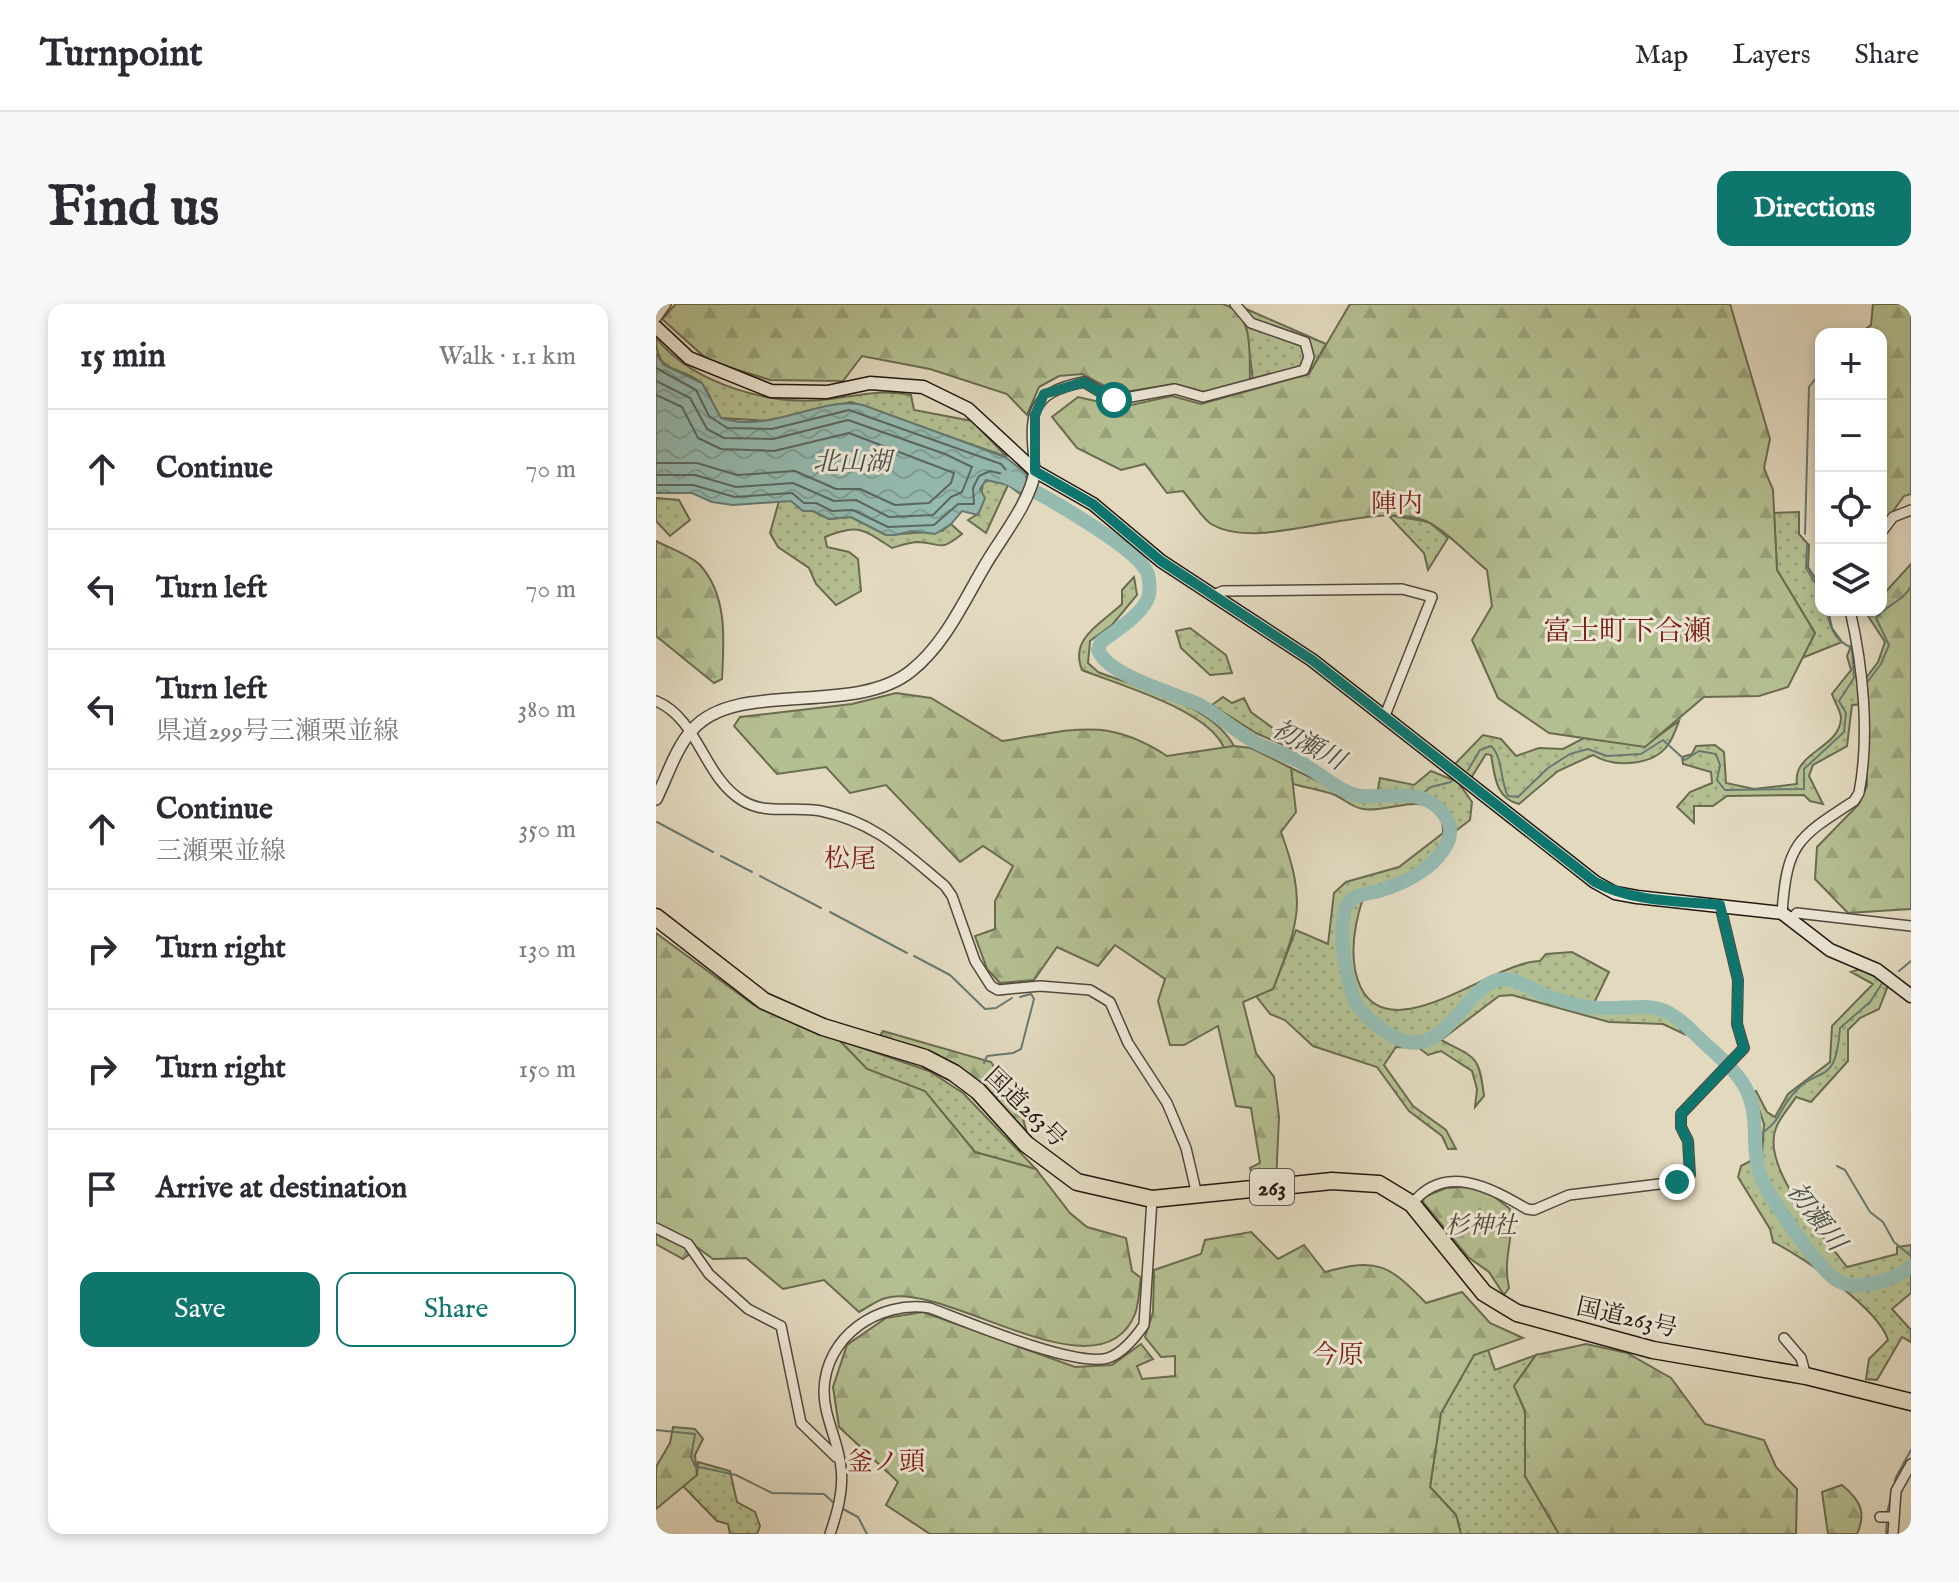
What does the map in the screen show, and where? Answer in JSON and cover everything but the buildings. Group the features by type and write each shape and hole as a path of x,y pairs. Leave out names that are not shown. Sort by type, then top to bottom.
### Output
{"highway":[{"name":"国道263号","path":"656,917 764,1001 823,1027 925,1058 954,1073 978,1091 1026,1144 1077,1182 1152,1199 1354,1180 1379,1184 1412,1204 1484,1293 1517,1313 1653,1350 1806,1376 1911,1402"}],"main road":[{"path":"656,327 689,358 771,391 827,392 870,383 923,387 942,394 978,417 1035,473 1093,504 1161,561 1312,660 1595,882 1615,893 1637,897 1787,915 1830,950 1877,970 1911,996"}],"street":[{"path":"656,318 666,304"},
{"path":"656,799 690,731 704,718 738,705 845,695 892,683 910,672 933,651 1022,502 1035,473 1035,415 1044,394 1060,386 1084,382 1114,400 1175,389 1203,397 1304,370 1309,357 1305,342 1251,323 1235,304"},
{"path":"1887,525 1893,517 1911,510"},
{"path":"1213,595 1223,591 1402,589 1432,597 1384,718"},
{"path":"1851,616 1862,695 1859,793 1854,801 1796,843 1790,857 1787,915 1797,913 1911,926"},
{"path":"656,701 690,731 717,781 746,804 768,809 819,810 857,820 877,830 945,886 952,896 975,961 991,986 998,990 1040,986 1090,990 1110,1002 1128,1043 1167,1103 1186,1148 1197,1195"},
{"path":"1412,1204 1439,1185 1463,1180 1485,1185 1534,1210 1569,1195 1684,1181 1690,1175 1690,1158 1681,1114 1740,1051 1743,1040 1737,1024 1738,980 1720,905"},
{"path":"830,1534 841,1495 841,1465 829,1427 824,1391 831,1356 850,1332 878,1313 912,1305 930,1308 1057,1353 1095,1360 1110,1358 1135,1338 1144,1325 1152,1199"},
{"path":"656,1228 677,1235 688,1244 709,1274 748,1309 781,1326 801,1423 841,1465"},
{"path":"1784,1338 1801,1358 1806,1376"},
{"path":"1893,1534 1896,1491 1911,1464"},
{"path":"1880,1517 1893,1517"}],"green space":[{"path":"676,304 1222,304 1233,309 1245,325 1250,381 1204,392 1174,384 1118,393 1082,374 1059,376 1039,387 1027,415 1007,394 930,369 862,356 843,381 770,380 709,361 662,319"},
{"path":"1350,304 1730,304 1770,439 1764,468 1773,490 1777,570 1815,633 1788,687 1759,696 1704,697 1645,747 1549,733 1498,698 1472,640 1492,606 1487,570 1430,523 1407,516 1380,516 1288,530 1233,532 1207,521 1183,491 1167,493 1145,464 1121,470 1077,448 1052,417 1078,397 1122,407 1172,396 1201,404 1309,374"},
{"path":"1873,304 1911,304 1911,494 1904,496 1887,520 1887,328 1867,328 1871,325"},
{"path":"1244,308 1326,344 1309,374 1254,389"},
{"path":"656,338 691,368 713,380 760,396 808,401 861,394 911,395 914,410 972,421 1007,457 851,402 770,421 721,418 702,384 660,359"},
{"path":"991,479 1008,485 986,533 968,520 978,514 983,483"},
{"path":"656,498 679,500 690,520 670,536 656,521"},
{"path":"779,501 792,501 803,511 813,511 829,519 851,517 886,535 942,531 951,524 962,534 940,546 918,542 892,548 860,530 845,530 825,537 827,547 849,552 858,559 861,591 836,605 816,584 809,568 778,547 770,533"},
{"path":"1799,512 1799,534 1809,545 1808,567 1815,578 1815,616 1829,616 1832,628 1842,642 1802,658 1815,633 1777,570 1774,513"},
{"path":"1388,515 1429,522 1448,538 1428,570 1424,553"},
{"path":"656,541 696,561 716,591 722,619 723,650 722,679 714,683 656,636"},
{"path":"1911,564 1911,909 1848,913 1815,879 1817,847 1859,804 1867,786 1866,678 1878,662 1885,642 1868,616 1887,616 1887,590"},
{"path":"1134,577 1137,595 1112,625 1090,641 1088,663 1098,672 1192,708 1223,731 1234,746 1224,748 1215,734 1201,722 1161,700 1082,670 1079,659 1084,640 1122,604 1122,590"},
{"path":"1190,628 1226,655 1232,673 1210,675 1181,648 1176,631"},
{"path":"1861,645 1866,704 1852,705 1847,746 1813,765 1809,776 1823,804 1810,801 1804,795 1727,796 1713,806 1694,806 1694,823 1677,807 1690,792 1712,783 1711,772 1683,764 1682,757 1692,754 1696,746 1715,745 1724,752 1726,783 1754,789 1797,784 1797,773 1808,757 1833,737 1839,728 1841,715 1832,694 1851,670 1847,656 1851,646"},
{"path":"896,693 931,698 1002,741 1087,729 1124,735 1167,756 1234,746 1251,748 1291,768 1296,812 1281,832 1297,895 1294,928 1273,989 1243,1002 1256,1053 1274,1077 1279,1117 1276,1183 1256,1184 1250,1168 1260,1163 1251,1108 1236,1106 1218,1026 1184,1045 1170,1045 1158,1001 1165,979 1115,945 1098,966 1057,947 1034,980 1000,983 987,969 975,936 995,929 995,901 1013,866 983,846 960,862 886,785 850,793 826,767 777,774 734,726 740,717 852,704"},
{"path":"1223,697 1232,703 1244,698 1251,712 1293,743 1292,749 1256,733 1212,705"},
{"path":"1679,721 1668,745 1653,757 1622,763 1593,755 1558,771 1519,804 1505,797 1501,791 1491,755 1486,754 1471,778 1453,766 1483,735 1501,739 1516,756 1539,748 1563,749 1584,738 1645,746"},
{"path":"1291,768 1361,802 1376,800 1380,778 1414,785 1431,771 1458,782 1472,802 1470,820 1453,833 1426,872 1363,898 1355,932 1355,966 1361,988 1376,1005 1396,1010 1420,1007 1520,965 1540,961 1546,954 1572,952 1609,972 1595,1001 1595,1010 1656,1013 1667,1017 1684,1034 1663,1024 1609,1022 1512,995 1499,996 1441,1040 1474,1059 1480,1072 1484,1096 1475,1107 1477,1089 1472,1071 1441,1051 1428,1055 1419,1048 1396,1047 1384,1065 1413,1106 1446,1130 1456,1149 1448,1149 1442,1136 1409,1111 1377,1067 1313,1046 1285,1020 1270,1014 1256,996 1273,989 1296,930 1328,944 1334,893 1346,882 1399,867 1443,833 1441,818 1434,809 1425,805 1359,808 1335,795 1293,784"},
{"path":"656,933 754,1005 839,1040 867,1069 925,1091 975,1152 1036,1169 1070,1213 1087,1227 1126,1238 1132,1271 1141,1278 1135,1314 1117,1338 1090,1346 1057,1343 913,1297 886,1298 859,1312 824,1280 783,1289 746,1258 713,1259 698,1248 683,1259 656,1244"},
{"path":"1860,969 1889,983 1879,1009 1860,1018 1848,1030 1848,1061 1811,1102 1796,1097 1776,1128 1774,1144 1777,1163 1797,1202 1847,1267 1897,1254 1897,1247 1911,1245 1911,1293 1892,1309 1911,1330 1911,1342 1902,1337 1877,1380 1866,1379 1869,1359 1888,1340 1882,1327 1838,1285 1773,1242 1770,1229 1738,1177 1741,1166 1762,1155 1764,1124 1753,1092 1756,1091 1767,1112 1775,1117 1788,1094 1830,1062 1832,1026 1873,984 1851,972"},
{"path":"883,1031 991,1062 1021,1111 1029,1141 977,1081 879,1037"},
{"path":"839,1040 929,1071 963,1093 1036,1169 975,1152 925,1092 867,1069"},
{"name":"杉神社","path":"1466,1187 1487,1191 1510,1209 1509,1288 1504,1295 1489,1272 1468,1257 1423,1202 1424,1197 1446,1188"},
{"path":"1251,1232 1278,1259 1304,1245 1325,1272 1358,1265 1382,1268 1402,1280 1426,1303 1462,1292 1490,1323 1523,1338 1474,1355 1441,1413 1430,1487 1456,1515 1461,1534 930,1534 886,1505 898,1482 839,1427 833,1387 847,1345 886,1318 923,1312 1075,1367 1112,1365 1141,1344 1153,1359 1137,1366 1142,1379 1175,1376 1175,1356 1161,1357 1145,1337 1153,1312 1154,1270 1201,1254 1205,1240"},
{"path":"1586,1344 1627,1353 1671,1378 1705,1424 1764,1440 1776,1467 1797,1489 1796,1534 1559,1534 1525,1476 1525,1411 1514,1386 1536,1355"},
{"path":"1488,1350 1495,1370 1536,1355 1514,1386 1525,1411 1525,1476 1559,1534 1461,1534 1456,1515 1430,1487 1441,1413 1474,1355"},
{"path":"673,1427 695,1429 703,1439 695,1455 697,1475 656,1509 656,1467 670,1443"},
{"path":"698,1462 730,1471 737,1502 755,1512 760,1526 757,1534 730,1534 728,1524 717,1521 681,1484 697,1475"},
{"path":"1842,1485 1860,1507 1857,1534 1828,1534 1822,1492"}],"water":[{"name":"北山湖","path":"656,354 664,365 702,383 721,418 740,422 758,421 829,405 863,405 1005,457 1027,474 1020,494 1008,485 986,480 980,489 985,498 978,515 962,511 951,524 935,534 912,531 886,535 851,517 829,519 813,511 803,511 791,501 733,505 712,502 692,493 656,493"}],"waterway":[{"path":"1805,534 1809,387 1815,380"},
{"name":"初瀬川","path":"1007,477 1103,533 1122,546 1146,570 1150,586 1146,602 1128,622 1101,642 1098,650 1116,669 1202,706 1248,738 1300,762 1346,791 1362,796 1415,796 1434,804 1445,816 1450,835 1435,861 1399,884 1355,897 1346,907 1342,933 1348,979 1355,1001 1373,1022 1397,1038 1412,1043 1426,1041 1439,1034 1482,988 1501,979 1515,981 1578,1005 1646,1007 1673,1015 1729,1066 1746,1089 1753,1109 1759,1172 1771,1197 1829,1274 1846,1284 1865,1285 1886,1280 1911,1266"},
{"path":"1807,545 1806,568 1815,582"},
{"path":"1866,684 1881,664 1889,645 1876,618 1911,586"},
{"path":"1468,770 1480,750 1491,746 1498,756 1508,796 1518,797 1548,768 1570,754 1588,749 1607,756 1641,754 1663,740 1685,760 1699,751 1716,754 1720,765 1717,780 1725,790 1804,789 1804,769 1844,732 1846,713 1839,701 1854,678 1852,648 1834,633 1828,616"},
{"path":"1419,796 1431,787 1451,782"},
{"path":"657,822 713,852"},
{"path":"721,856 752,872"},
{"path":"760,876 821,908"},
{"path":"830,912 907,953"},
{"path":"914,956 950,975 985,1009 996,1008 1012,998"},
{"path":"1899,971 1911,961"},
{"path":"1756,1137 1775,1121 1802,1085 1830,1068 1838,1047 1840,1028 1870,1002 1883,982"},
{"path":"984,1063 987,1056 1021,1049 1034,999 1031,994 1020,997"},
{"path":"1837,1166 1845,1170 1870,1212 1883,1222 1894,1242 1911,1256"},
{"path":"656,1430 695,1434 691,1457 695,1466 736,1475 772,1493 824,1494 836,1505"},
{"path":"1887,1513 1896,1477 1911,1450"},
{"path":"841,1508 858,1517 867,1534"},
{"path":"1886,1534 1887,1519"}],"district":[{"name":"陣内","path":"1397,503"},
{"name":"富士町下合瀬","path":"1627,630"},
{"name":"松尾","path":"850,858"},
{"name":"今原","path":"1338,1354"},
{"name":"釜ノ頭","path":"886,1461"}],"route":[{"path":"1114,400 1084,382 1060,386 1044,394 1035,415 1032,439 1035,471 1093,504 1161,561 1312,660 1595,882 1615,893 1720,905 1738,980 1737,1024 1744,1048 1681,1114 1681,1127 1688,1141 1690,1175 1684,1181 1677,1182"}]}
